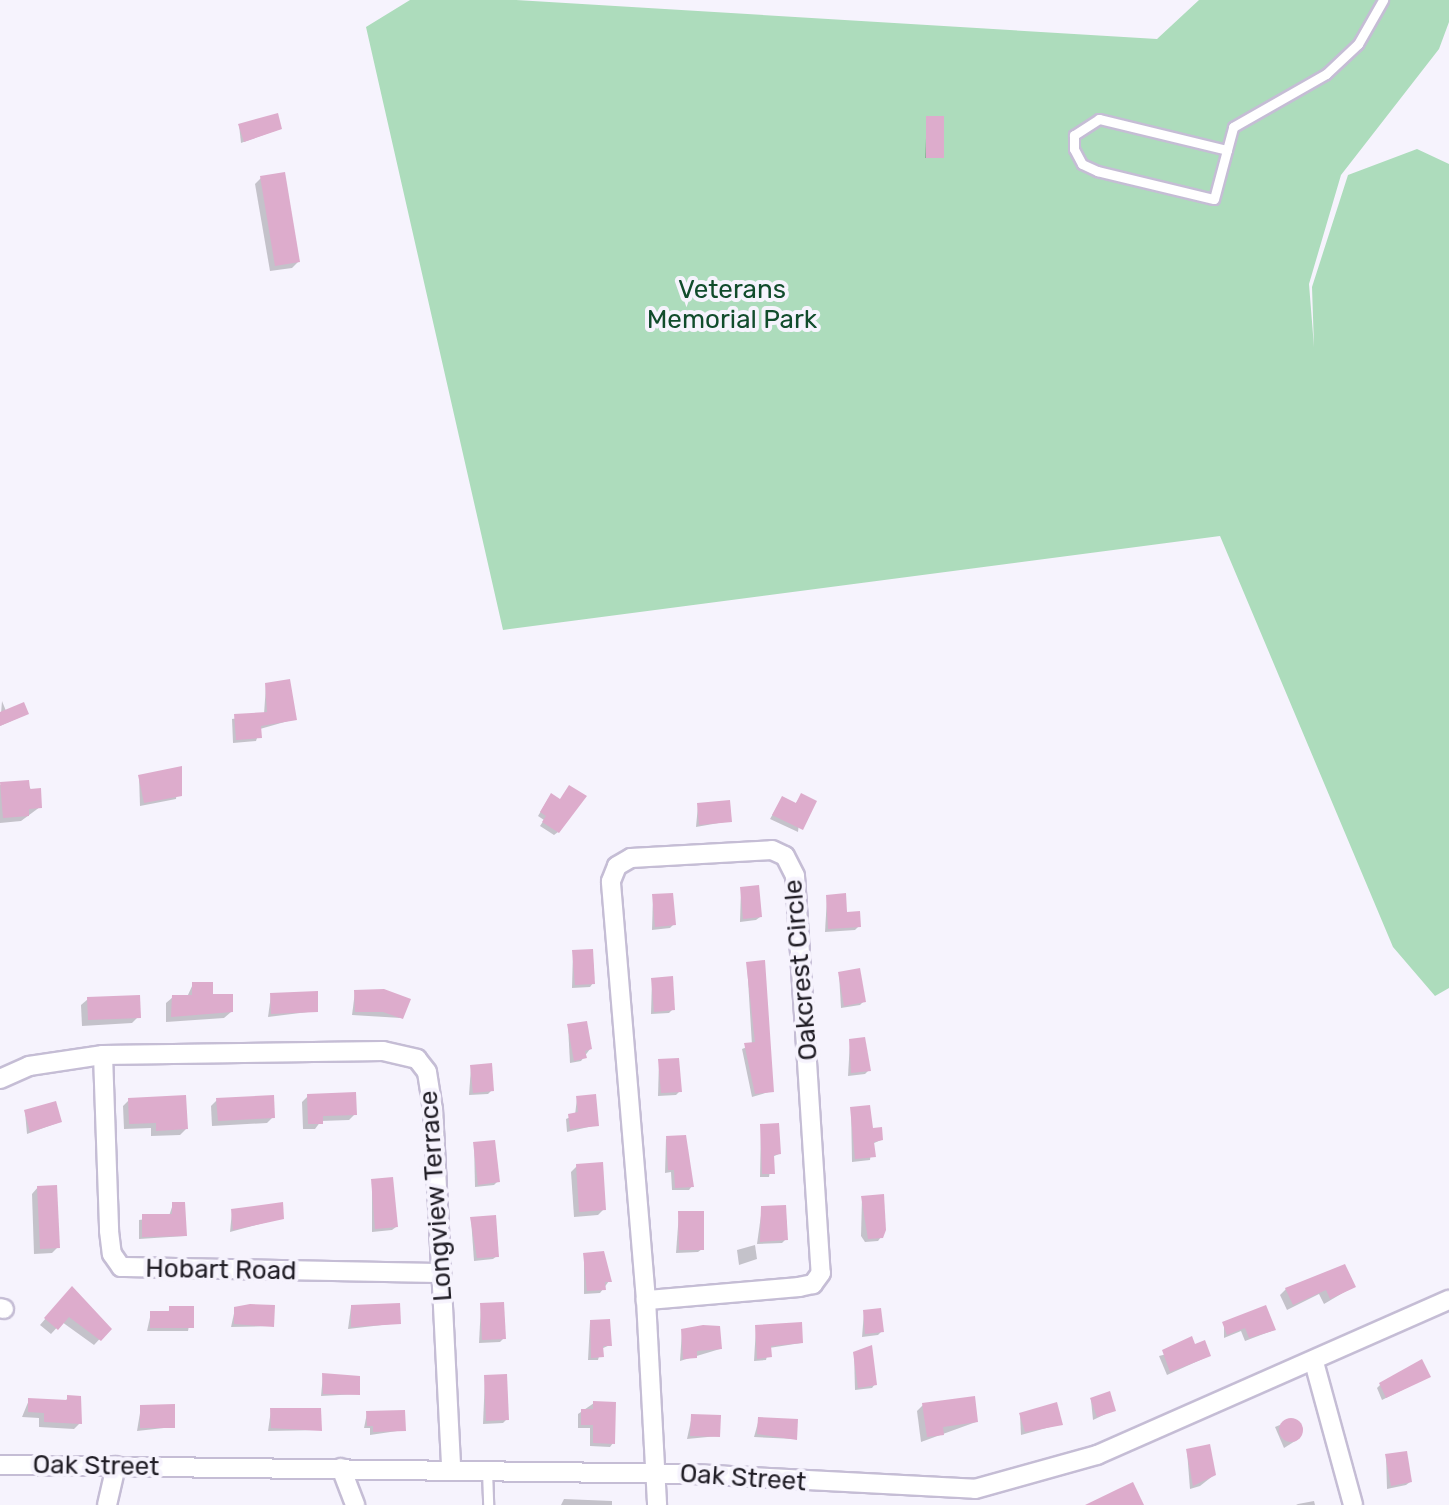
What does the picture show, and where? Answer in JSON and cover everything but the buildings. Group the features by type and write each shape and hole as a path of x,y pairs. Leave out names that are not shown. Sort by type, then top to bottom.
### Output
{"street":[{"name":"Oakcrest Circle","path":"646,1300 799,1287 813,1284 821,1273 795,876 785,856 772,850 631,858 617,866 611,881 646,1300 657,1505"},
{"name":"Longview Terrace","path":"0,1079 29,1066 103,1055 383,1051 417,1059 431,1087 451,1470"},
{"name":"Hobart Road","path":"103,1055 109,1231 112,1254 121,1267 441,1273"},
{"name":"Oak Street","path":"0,1465 657,1473 975,1489 1097,1455 1449,1300"},
{"path":"1314,1362 1353,1505"},
{"path":"107,1505 116,1466"},
{"path":"341,1468 355,1505"}],"lane":[{"path":"1227,150 1099,119 1074,135 1074,149 1082,164 1097,171 1214,199 1227,150 1233,127 1344,59 1370,27 1383,0"},
{"path":"487,1470 488,1505"}],"green space":[{"name":"Veterans Memorial Park","path":"410,0 516,0 1157,39 1199,0 1449,0 1449,22 1439,49 1341,175 1309,284 1314,347 1312,287 1348,175 1417,149 1449,164 1449,988 1435,996 1393,947 1220,536 503,630 366,27"}]}
